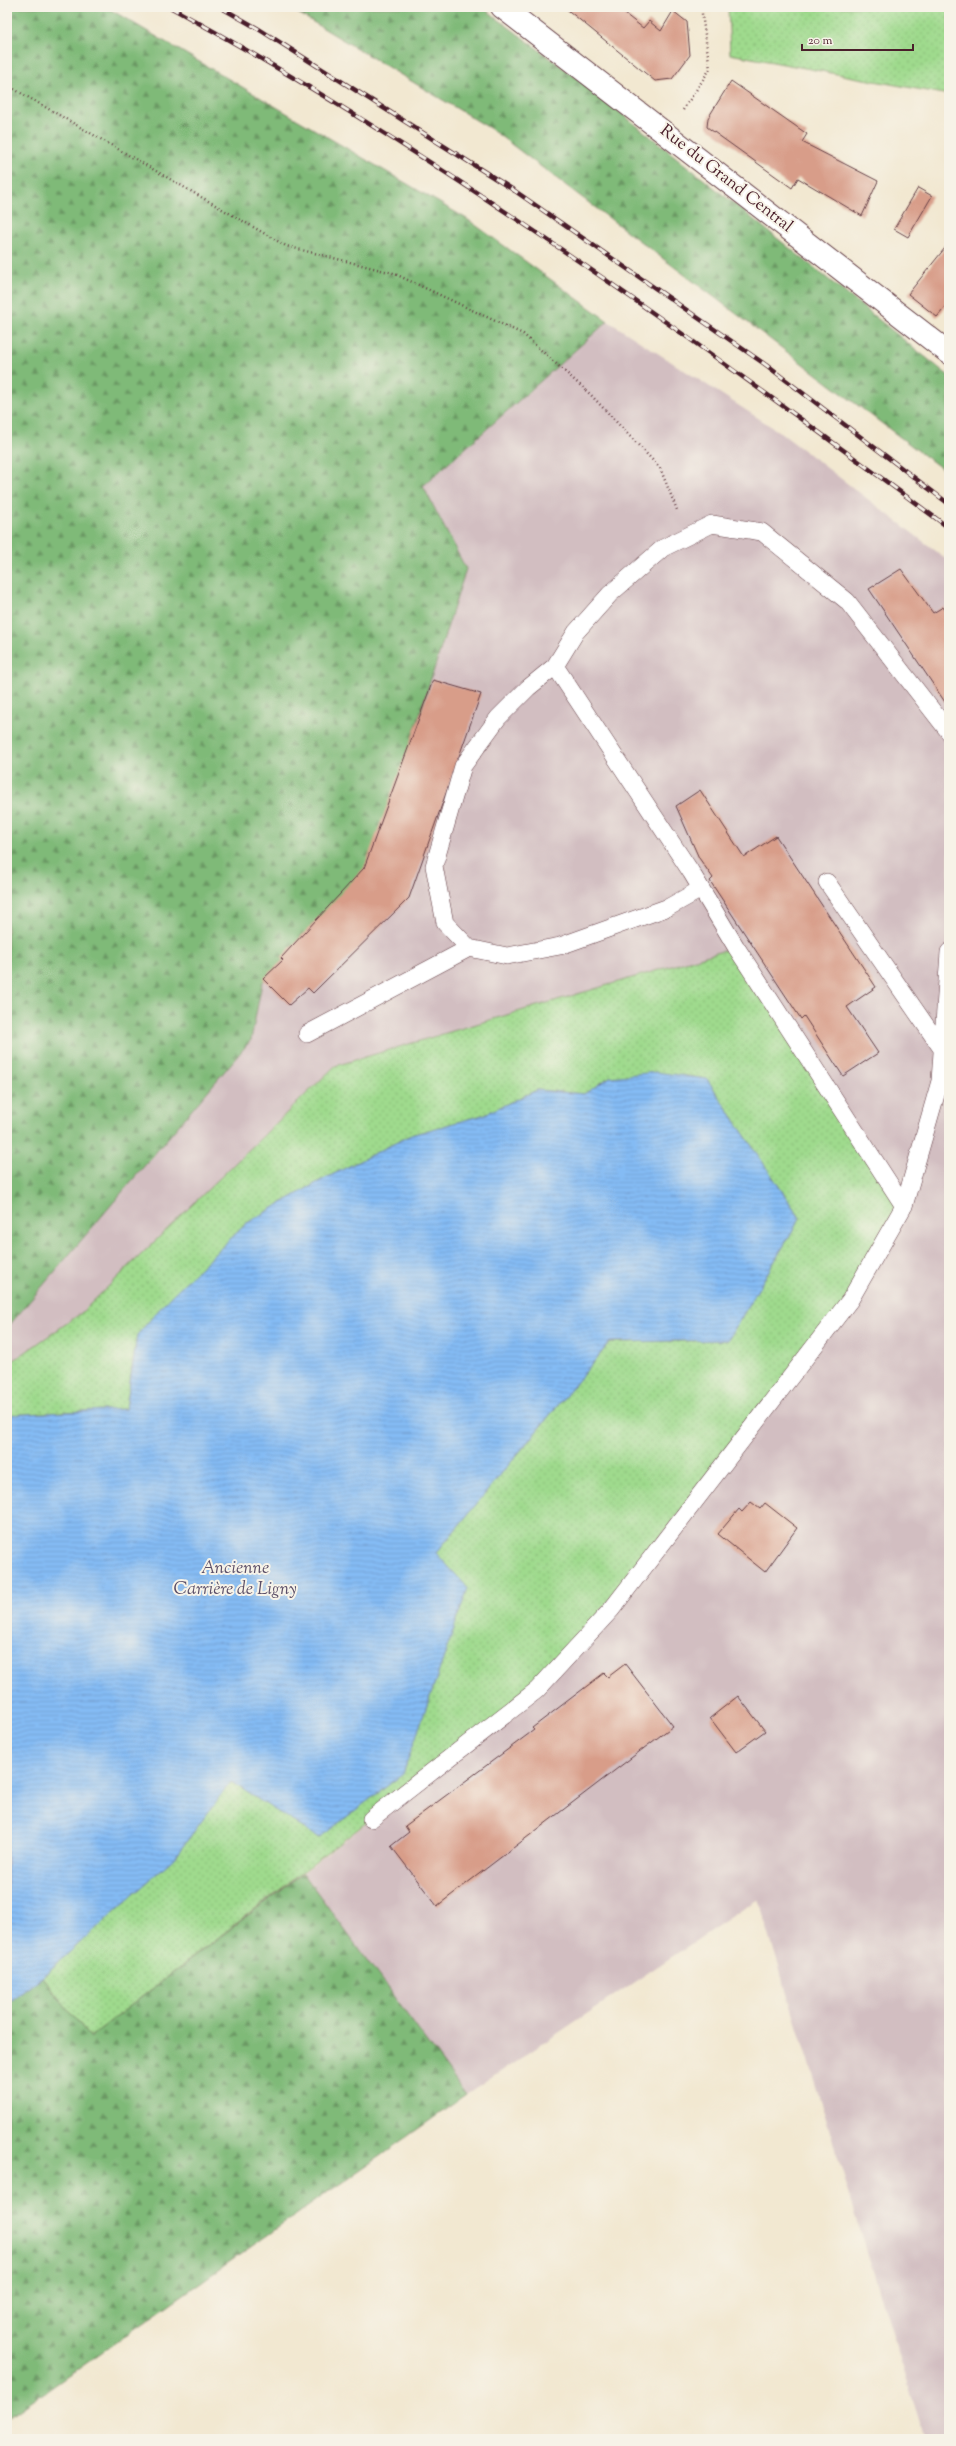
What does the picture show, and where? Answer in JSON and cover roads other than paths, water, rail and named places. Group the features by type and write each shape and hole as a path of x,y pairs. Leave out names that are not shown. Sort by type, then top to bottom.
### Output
{"street":[{"name":"Rue du Grand Central","path":"502,7 949,353"}],"lane":[{"path":"702,889 669,907 560,946 507,956 469,948 445,923 434,866 463,766 498,718 528,688 555,666 576,632 610,594 663,548 712,524 762,532 847,601 949,732"},
{"path":"555,666 702,889 736,947 904,1206"},
{"path":"826,882 942,1049"},
{"path":"307,1034 469,948"},
{"path":"371,1820 537,1690 611,1610 850,1300 904,1206 940,1081 949,952"}],"water":[{"name":"Ancienne Carrière de Ligny","path":"656,1072 707,1079 800,1218 728,1340 610,1342 436,1553 468,1588 403,1774 319,1838 231,1782 174,1858 42,1977 7,2004 7,1415 126,1409 137,1335 171,1296 247,1223 318,1182 411,1135 483,1115 537,1090 584,1094 610,1077"}],"railway":[{"path":"170,7 272,65 471,189 568,254 760,389 949,528"},
{"path":"220,7 257,28 515,191 766,365 949,504"}]}
